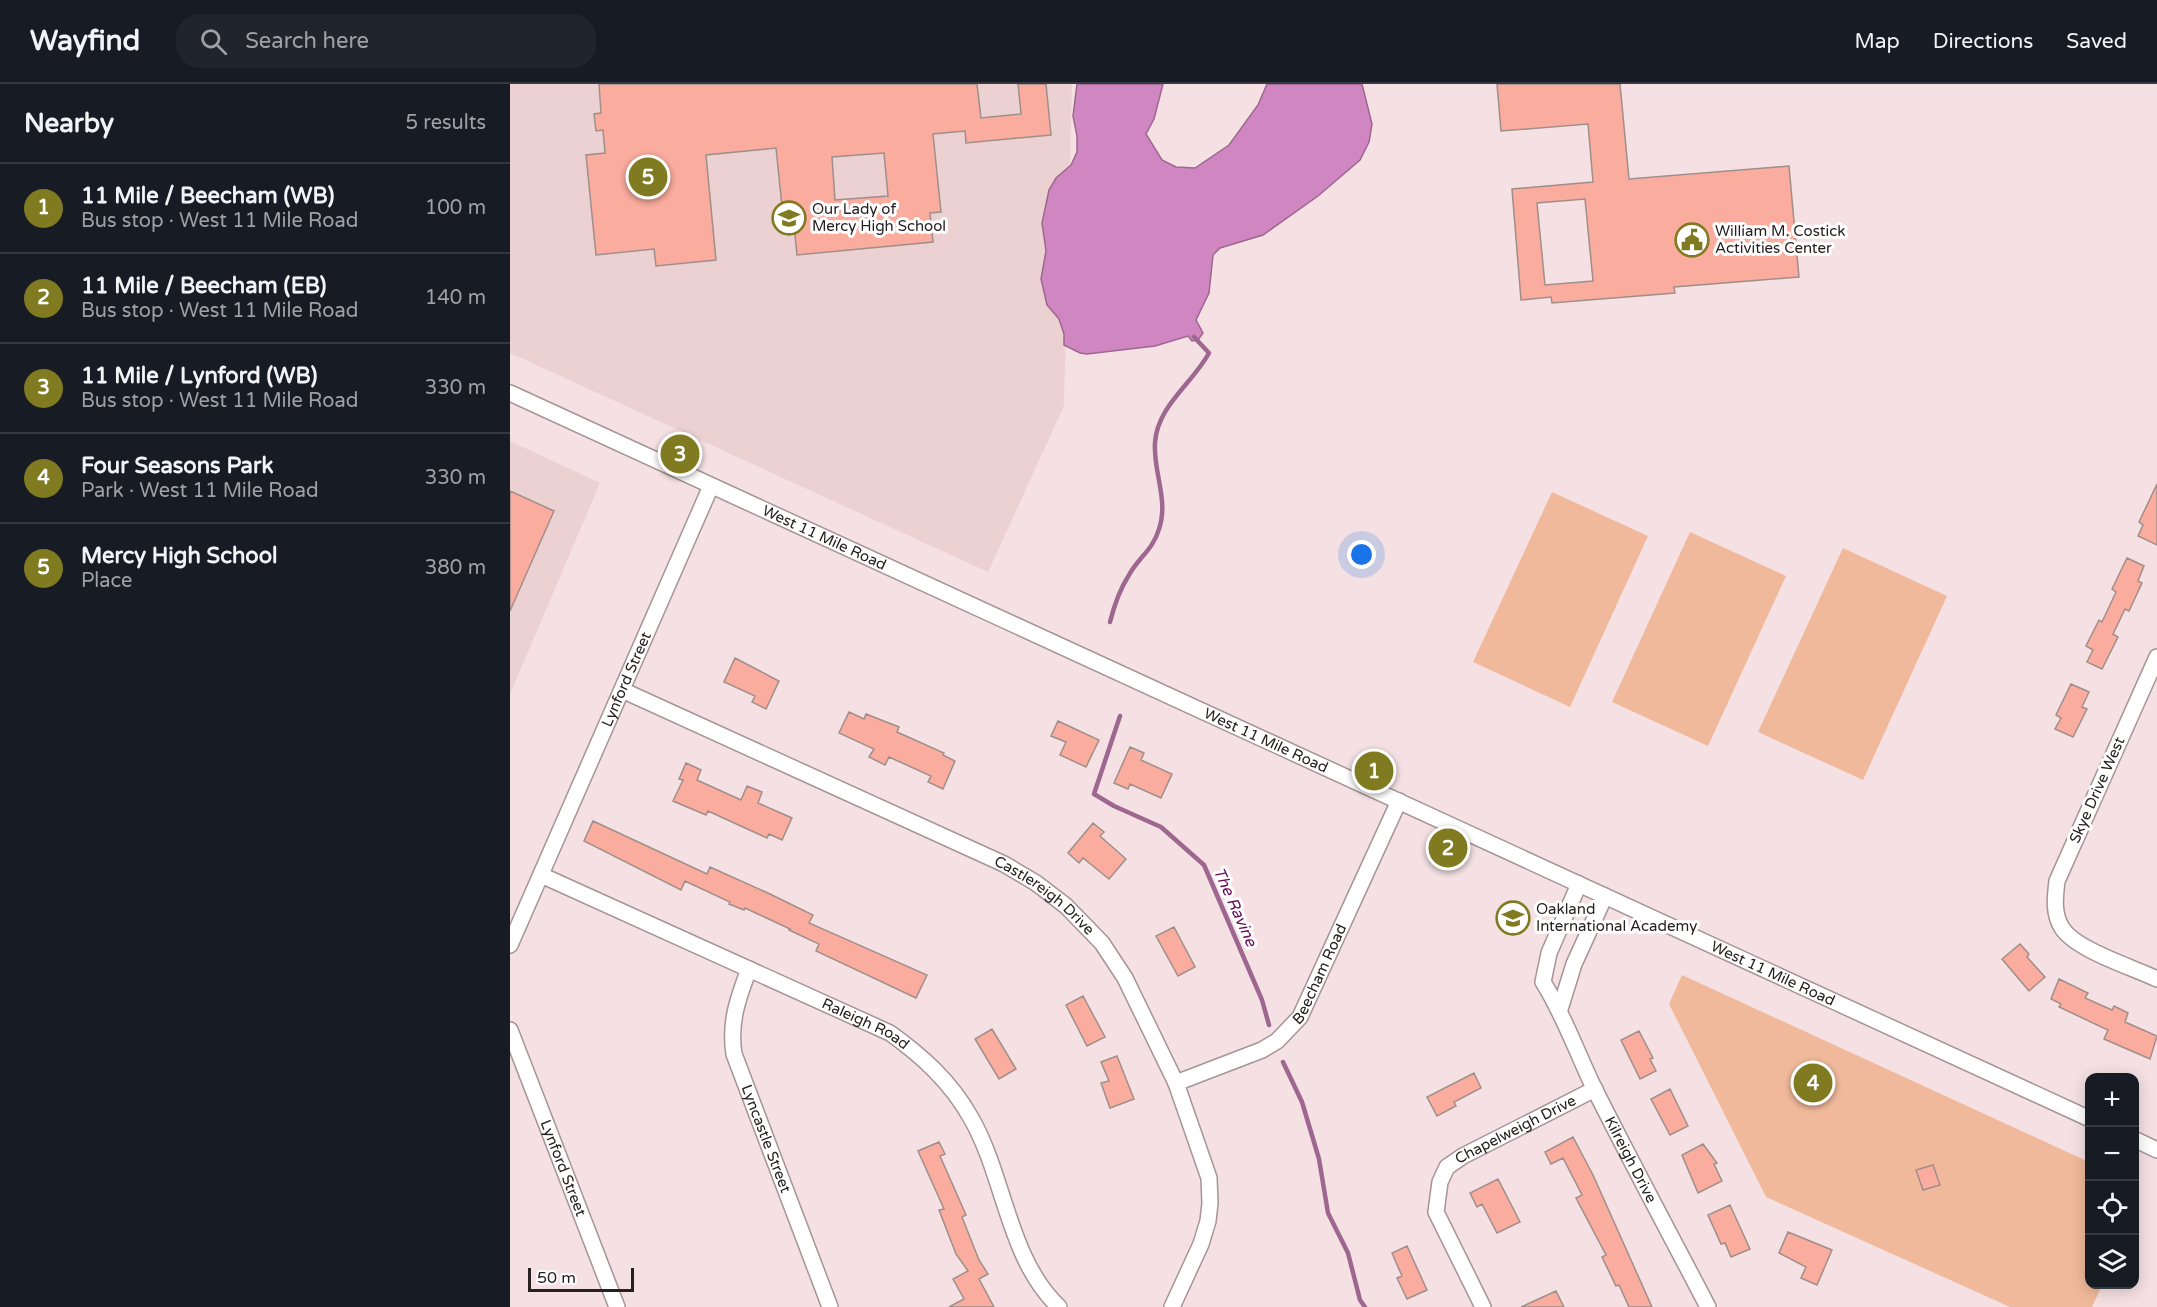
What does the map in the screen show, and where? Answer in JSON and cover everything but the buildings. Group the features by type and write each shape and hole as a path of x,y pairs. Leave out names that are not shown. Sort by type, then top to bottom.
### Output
{"street":[{"name":"West 11 Mile Road","path":"510,393 2085,1117"},
{"name":"Lynford Street","path":"510,945 711,486"},
{"name":"Skye Drive West","path":"2157,657 2057,881 2056,914 2061,927 2074,941 2157,979"},
{"name":"Castlereigh Drive","path":"622,690 1004,864 1036,883 1066,906 1102,943 1125,978 1176,1083 1209,1178 1208,1221 1201,1244 1172,1307"},
{"name":"Beecham Road","path":"1176,1083 1262,1050 1277,1041 1295,1023 1399,801"},
{"name":"Raleigh Road","path":"541,875 890,1033 938,1073 972,1119 1026,1259 1046,1294 1059,1307"},
{"name":"Kilreigh Drive","path":"1579,885 1549,952 1543,982 1560,1009 1570,1038 1595,1089 1708,1307"},
{"path":"1560,1009 1574,964 1605,896"},
{"name":"Lyncastle Street","path":"749,969 734,1014 731,1037 734,1054 830,1307"},
{"name":"Lynford Street","path":"510,1030 617,1307"},
{"name":"Chapelweigh Drive","path":"1483,1307 1436,1212 1440,1182 1447,1167 1463,1156 1595,1089"},
{"path":"2139,1141 2157,1150"}],"shaded area":[{"name":"Our Lady of Mercy High School","path":"510,84 1072,84 1064,406 988,572 510,353"},
{"path":"1077,84 1163,84 1154,119 1146,134 1162,160 1176,167 1195,168 1229,145 1258,105 1267,84 1362,84 1372,124 1369,142 1360,160 1318,196 1263,235 1220,248 1213,255 1209,293 1196,320 1203,333 1198,340 1192,341 1188,336 1155,346 1080,353 1064,345 1064,334 1059,319 1047,305 1041,279 1046,251 1042,223 1049,190 1056,178 1071,165 1077,152 1073,116"},
{"path":"510,441 600,483 510,694"},
{"path":"1552,492 1648,536 1570,707 1473,662"},
{"path":"1690,532 1786,576 1708,746 1612,702"},
{"path":"1843,548 1947,596 1863,780 1758,732"},
{"path":"1682,975 2085,1160 2085,1289 2100,1289 2092,1307 2010,1307 1766,1197 1669,1004"}],"waterway":[{"name":"The Ravine","path":"1110,622 1123,586 1153,543 1159,529 1162,518 1162,497 1155,454 1157,430 1169,406 1209,353 1194,337"},
{"name":"The Ravine","path":"1120,716 1094,794 1114,806 1161,827 1204,865 1262,1000 1269,1025"},
{"name":"The Ravine","path":"1283,1062 1302,1102 1319,1159 1328,1213 1348,1253 1360,1300 1365,1307"}],"place":[{"name":"Mercy High School","path":"648,177"},
{"name":"Our Lady of Mercy High School","path":"789,218"},
{"name":"William M. Costick Activities Center","path":"1692,240"},
{"name":"11 Mile / Lynford (WB)","path":"680,454"},
{"name":"11 Mile / Beecham (WB)","path":"1374,771"},
{"name":"11 Mile / Beecham (EB)","path":"1448,848"},
{"name":"Oakland International Academy","path":"1513,918"},
{"name":"Four Seasons Park","path":"1813,1083"}]}
